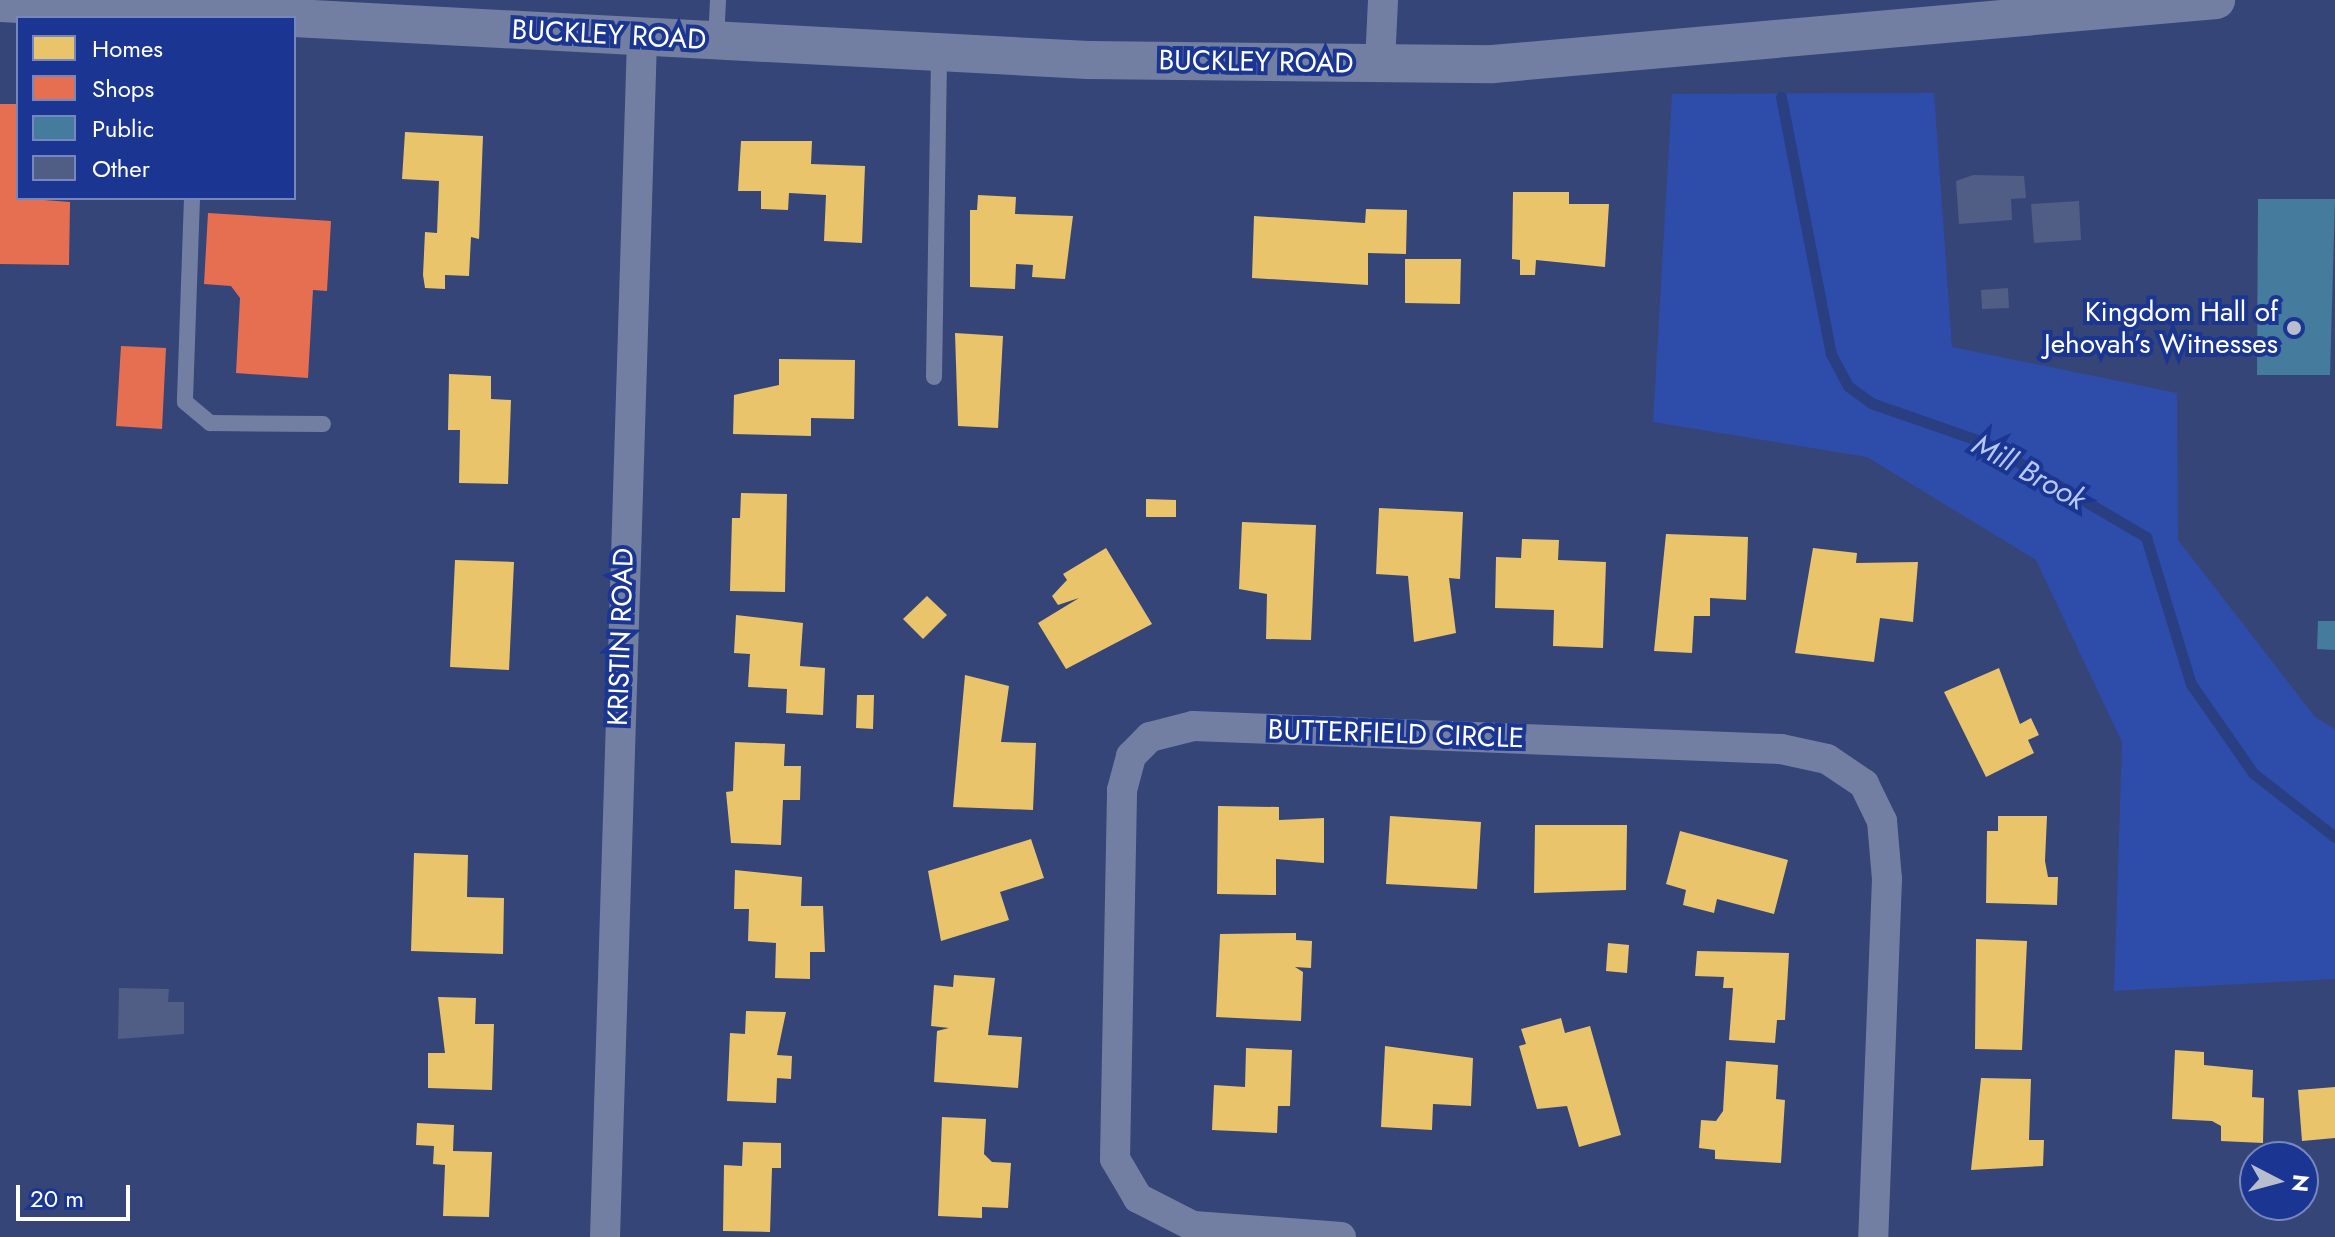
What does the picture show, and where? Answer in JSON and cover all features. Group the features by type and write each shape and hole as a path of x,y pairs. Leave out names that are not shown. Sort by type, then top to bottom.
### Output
{"street":[{"path":"1380,64 1383,0"},
{"name":"BUCKLEY ROAD","path":"0,3 199,16 300,14 642,37 939,52 1380,64 1493,64 1775,43 2216,0"},
{"name":"KRISTIN ROAD","path":"605,1237 642,37"},
{"name":"BUTTERFIELD CIRCLE","path":"1341,1237 1193,1226 1138,1198 1115,1159 1122,790 1131,756 1150,737 1193,726 1781,749 1827,759 1864,784 1882,821 1887,879 1873,1237"}],"lane":[{"path":"716,40 718,0"},
{"path":"934,377 939,52"},
{"path":"192,200 185,402 210,423 323,424"}],"shaded area":[{"path":"1934,93 1952,347 2177,393 2178,540 2315,717 2335,729 2335,979 2114,991 2122,742 2036,560 1867,457 1653,422 1672,94"}],"building: Homes":[{"path":"405,132 483,136 479,239 471,237 469,276 445,275 445,289 425,288 423,275 425,232 437,233 439,181 402,179"},
{"path":"741,141 812,141 811,164 865,166 862,243 824,241 826,195 789,193 788,210 761,209 761,191 738,191"},
{"path":"1513,192 1569,192 1569,204 1609,204 1605,267 1536,260 1535,275 1520,275 1520,260 1512,259"},
{"path":"978,195 1016,197 1015,214 1073,216 1065,279 1032,277 1033,265 1016,264 1015,289 970,287 970,210 977,210"},
{"path":"1366,209 1407,210 1406,254 1368,253 1368,285 1252,278 1254,216 1365,223"},
{"path":"1405,259 1461,259 1460,304 1405,303"},
{"path":"955,333 1003,336 998,428 958,426"},
{"path":"779,359 855,360 854,419 811,418 811,436 733,434 734,395 779,385"},
{"path":"449,374 491,376 491,399 511,400 508,484 459,483 460,430 448,430"},
{"path":"741,493 787,494 785,592 730,591 732,518 740,518"},
{"path":"1146,499 1176,500 1176,517 1146,517"},
{"path":"1379,508 1463,512 1460,579 1449,578 1456,633 1414,642 1408,576 1376,574"},
{"path":"1242,522 1316,525 1311,640 1266,639 1267,594 1239,589"},
{"path":"1666,534 1748,537 1746,600 1710,598 1710,616 1694,616 1692,653 1654,651"},
{"path":"1522,539 1559,540 1558,560 1606,562 1603,648 1553,646 1554,610 1495,608 1496,557 1521,558"},
{"path":"1106,548 1152,624 1066,669 1038,623 1079,598 1058,605 1052,596 1067,580 1063,574"},
{"path":"1813,548 1857,553 1856,563 1918,562 1913,622 1880,618 1874,662 1795,653"},
{"path":"455,560 514,562 509,670 450,667"},
{"path":"927,596 947,615 923,639 903,619"},
{"path":"736,615 803,623 800,666 825,668 823,715 786,713 787,689 748,687 750,654 734,653"},
{"path":"1999,668 2020,724 2031,718 2039,735 2028,740 2034,753 1986,777 1944,692"},
{"path":"965,675 1009,686 1001,742 1036,743 1033,810 953,807"},
{"path":"857,695 874,695 873,729 856,728"},
{"path":"735,742 785,744 784,766 801,766 800,800 783,800 781,845 731,843 726,792 733,791"},
{"path":"1218,806 1279,807 1279,820 1324,818 1324,863 1276,859 1276,895 1217,894"},
{"path":"1390,816 1481,822 1477,889 1386,884"},
{"path":"1998,816 2047,816 2045,861 2048,877 2058,877 2057,905 1986,903 1987,831 1998,831"},
{"path":"1535,825 1627,825 1626,890 1534,893"},
{"path":"1680,831 1788,860 1774,914 1717,899 1714,913 1683,905 1686,890 1666,884"},
{"path":"1031,839 1044,878 1000,892 1009,920 941,941 928,871"},
{"path":"414,853 468,855 467,897 504,898 503,954 411,951"},
{"path":"735,870 802,877 801,906 823,906 825,952 810,952 810,979 775,978 776,943 748,941 749,909 734,909"},
{"path":"1296,933 1296,940 1312,941 1311,968 1295,967 1303,972 1301,1021 1216,1017 1220,934"},
{"path":"1976,939 2027,941 2022,1050 1975,1049"},
{"path":"1608,943 1629,945 1627,973 1606,971"},
{"path":"1697,951 1789,953 1785,1020 1777,1020 1775,1043 1729,1040 1733,988 1723,988 1724,977 1695,976"},
{"path":"954,975 995,978 988,1035 1022,1037 1018,1088 934,1082 937,1031 949,1028 931,1026 934,985 953,987"},
{"path":"438,997 476,998 475,1024 494,1024 492,1090 428,1088 428,1053 445,1053"},
{"path":"746,1011 786,1012 777,1055 792,1056 791,1079 777,1078 776,1103 727,1101 730,1033 745,1034"},
{"path":"1561,1018 1565,1033 1590,1026 1621,1135 1579,1147 1567,1106 1537,1109 1519,1046 1526,1044 1521,1029"},
{"path":"1385,1046 1473,1058 1471,1106 1433,1104 1432,1130 1381,1127"},
{"path":"1246,1048 1292,1050 1290,1106 1278,1106 1277,1133 1212,1130 1214,1085 1245,1087"},
{"path":"2175,1050 2204,1052 2204,1065 2253,1070 2252,1097 2264,1098 2263,1141 2221,1141 2221,1126 2212,1121 2172,1119"},
{"path":"1726,1061 1778,1065 1776,1099 1785,1100 1781,1163 1715,1159 1715,1150 1699,1148 1701,1120 1716,1121 1723,1111"},
{"path":"1981,1078 2031,1079 2029,1140 2044,1140 2043,1166 1971,1170"},
{"path":"2335,1087 2335,1138 2302,1141 2298,1090"},
{"path":"942,1117 986,1119 984,1154 992,1162 1011,1163 1008,1208 982,1207 982,1218 938,1216"},
{"path":"417,1123 454,1125 453,1151 492,1152 489,1217 443,1216 445,1165 433,1164 434,1146 416,1145"},
{"path":"743,1142 781,1143 781,1168 772,1168 770,1232 723,1231 724,1165 742,1166"}],"building: Shops":[{"path":"0,104 16,104 16,200 70,202 69,265 0,264"},
{"path":"208,213 331,221 327,291 313,290 308,378 236,373 240,298 231,286 204,284"},
{"path":"121,346 166,348 162,429 116,426"}],"building: Public":[{"name":"Kingdom Hall of Jehovah’s Witnesses","path":"2258,199 2335,199 2330,375 2257,375"},
{"path":"2318,621 2335,621 2335,650 2317,649"}],"building: Other":[{"path":"1973,175 2024,176 2026,198 2011,199 2012,220 1959,224 1956,181"},
{"path":"2079,201 2081,240 2034,243 2031,204"},
{"path":"2008,288 2009,308 1982,309 1981,290"},
{"path":"119,988 169,989 168,1002 184,1002 184,1034 118,1039"}],"waterway":[{"name":"Mill Brook","path":"1781,97 1831,354 1848,386 1871,403 1986,443 2146,537 2191,684 2253,773 2335,837"}],"place":[{"name":"Kingdom Hall of Jehovah’s Witnesses","path":"2294,328"}]}
